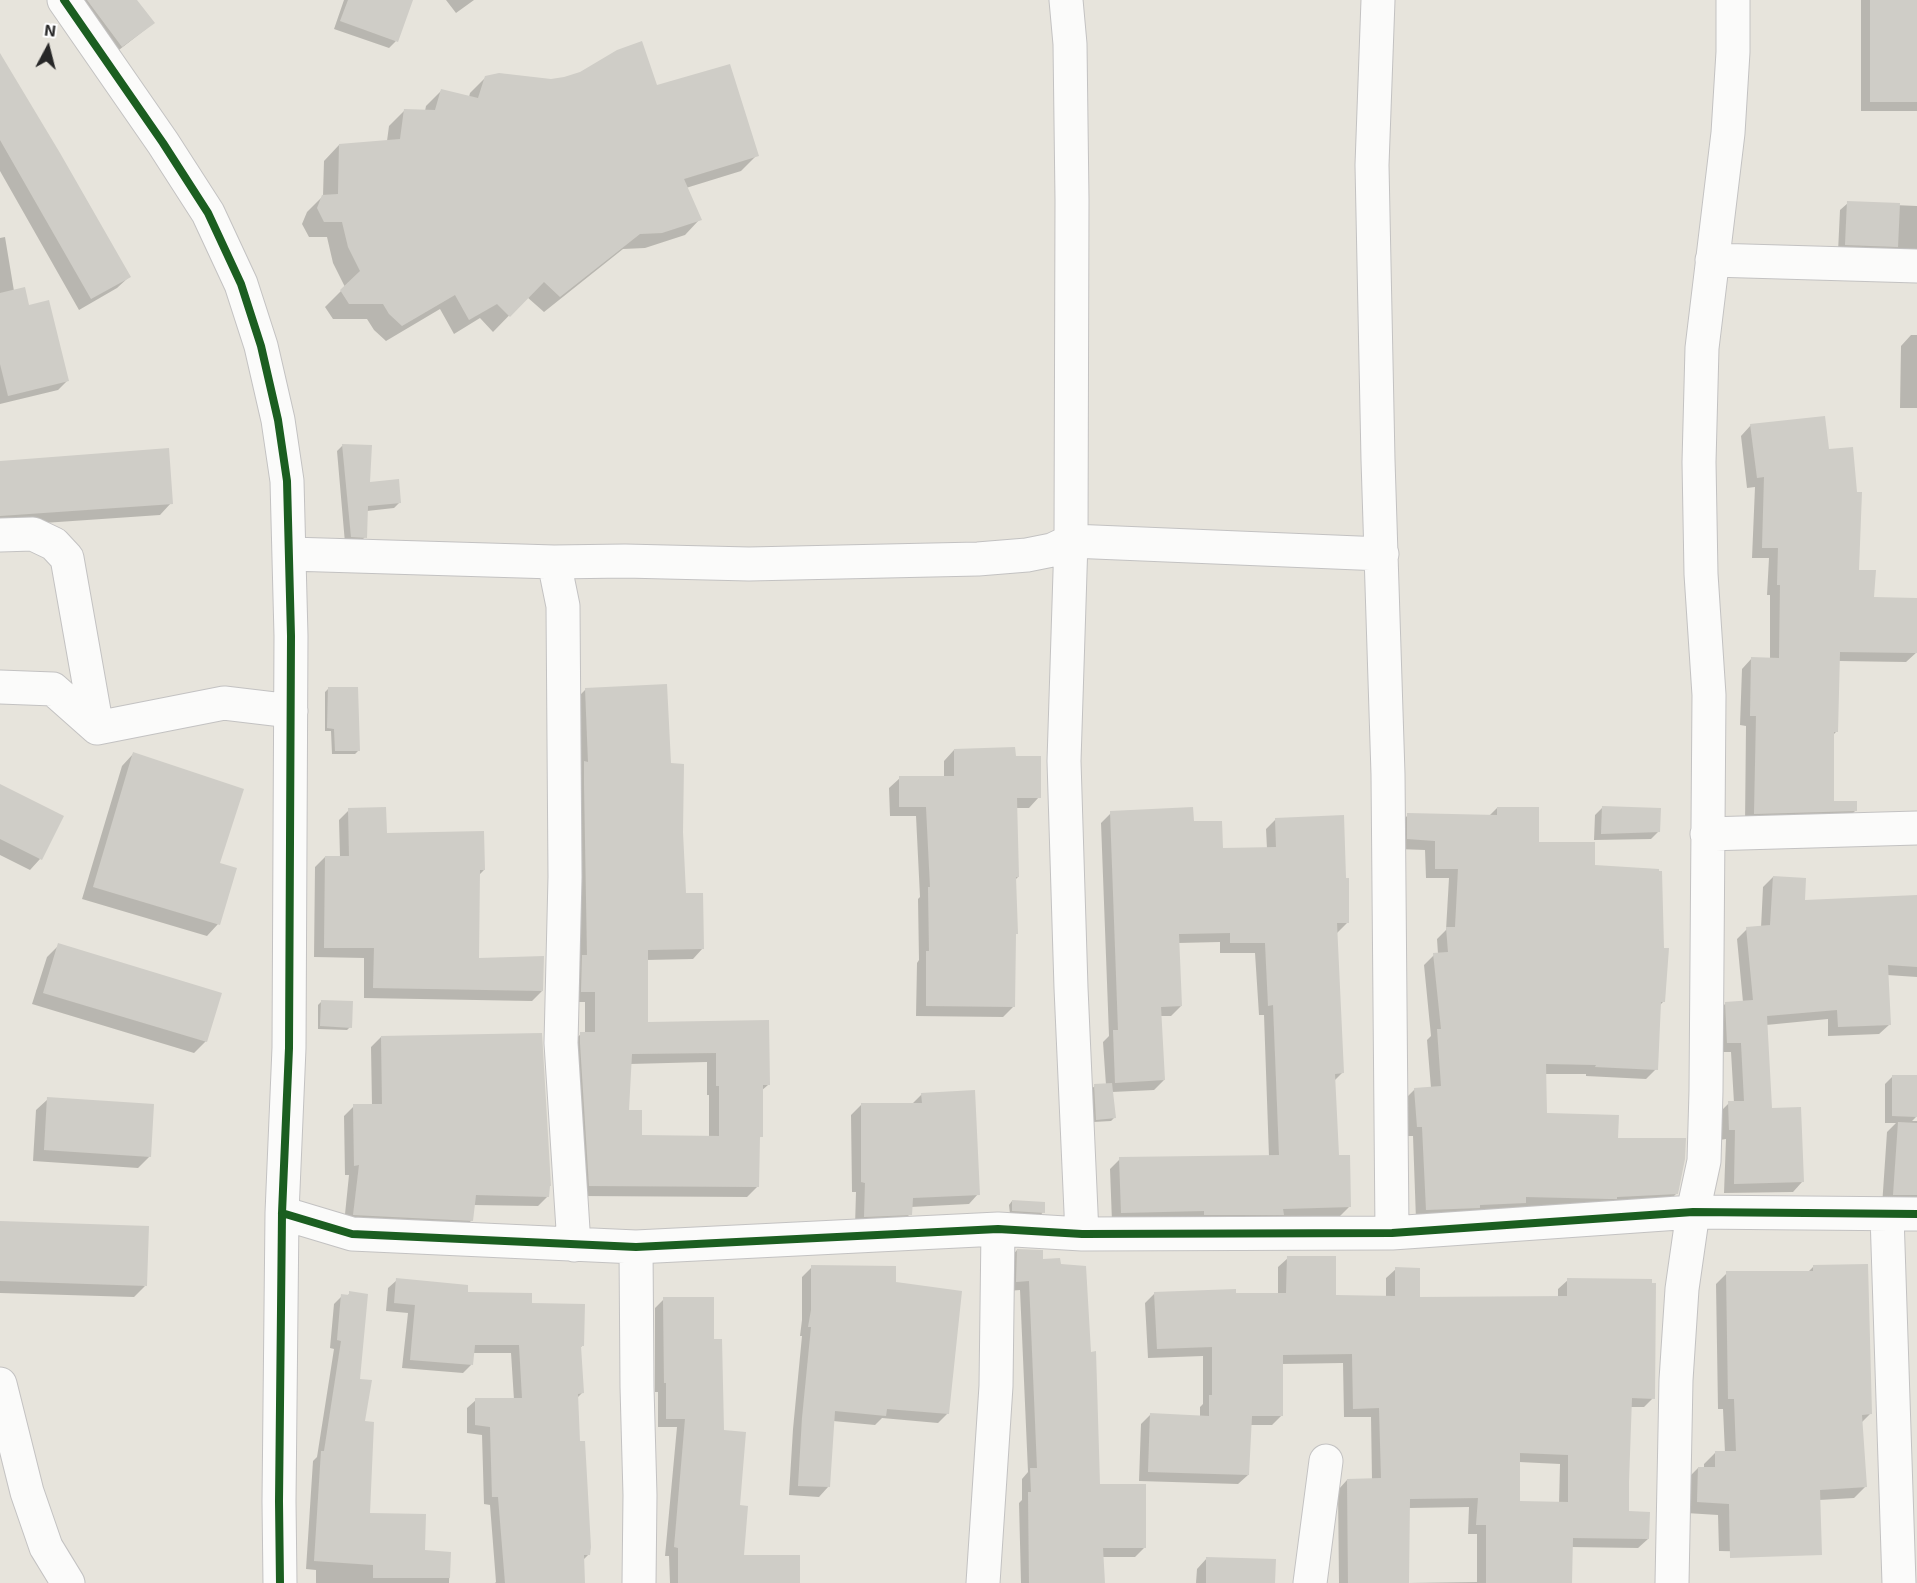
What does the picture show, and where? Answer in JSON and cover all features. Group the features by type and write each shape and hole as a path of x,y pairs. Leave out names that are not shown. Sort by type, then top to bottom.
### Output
{"street":[{"path":"64,0 163,143 208,213 241,284 261,346 278,420 287,481 291,554 289,1048 282,1213 280,1583"},
{"path":"1066,0 1070,44 1072,200 1071,541 1064,761 1082,1234"},
{"path":"1378,0 1372,165 1388,774 1392,1233"},
{"path":"1672,1583 1676,1380 1682,1289 1693,1212 1704,1161 1709,695 1701,574 1699,462 1702,348 1728,133 1733,52 1733,0"},
{"path":"1712,261 1917,266"},
{"path":"0,536 33,534 54,544 67,558 97,728"},
{"path":"291,554 554,562 749,564 978,559 1027,555 1052,550 1071,541 1382,554"},
{"path":"554,562 563,606 564,877 561,1043 574,1245"},
{"path":"0,687 53,689 97,728"},
{"path":"97,728 224,703 291,711"},
{"path":"1707,834 1917,828"},
{"path":"282,1213 352,1234 636,1246 998,1228 1082,1234 1392,1233 1693,1212 1902,1215 1899,1583"},
{"path":"983,1583 996,1386 998,1228"},
{"path":"636,1246 639,1583"},
{"path":"0,1384 27,1492 46,1547 68,1583"},
{"path":"1310,1583 1326,1461"}],"building":[{"path":"87,0 137,0 155,23 122,47"},
{"path":"348,0 413,0 398,42 340,21"},
{"path":"1870,0 1917,0 1917,102 1870,102"},
{"path":"642,41 657,85 730,64 759,156 684,179 702,220 662,233 640,234 560,297 544,282 510,317 497,304 469,320 455,295 402,326 389,314 383,304 349,304 340,290 360,271 348,247 342,222 324,222 317,208 322,195 338,194 339,144 400,139 404,109 435,110 441,89 478,98 485,76 499,73 551,79 564,77 580,72 617,50"},
{"path":"0,53 131,277 91,299 0,140"},
{"path":"1847,201 1900,203 1898,247 1845,245"},
{"path":"25,287 29,305 49,300 69,381 8,396 0,364 0,293"},
{"path":"1825,416 1829,449 1853,447 1857,492 1862,492 1859,570 1876,570 1874,597 1917,598 1917,653 1840,652 1838,732 1834,732 1834,801 1857,801 1857,811 1754,814 1756,716 1750,716 1751,657 1779,658 1780,585 1777,585 1778,548 1762,548 1764,477 1757,478 1750,424"},
{"path":"342,444 372,445 370,482 399,479 401,503 368,506 367,538 351,537"},
{"path":"169,448 173,504 0,516 0,461"},
{"path":"667,684 671,763 684,764 683,832 686,893 703,893 704,949 648,950 648,1022 769,1020 770,1085 763,1085 763,1137 760,1137 759,1187 589,1186 580,1043 580,1032 595,1032 595,992 581,992 582,955 587,955 584,761 588,762 585,688","holes":["716,1053 716,1086 719,1086 719,1136 642,1135 642,1110 629,1110 632,1054"]},
{"path":"328,687 358,687 360,751 335,751 334,729 327,728"},
{"path":"1015,747 1016,756 1041,756 1041,798 1017,798 1019,877 1016,877 1018,934 1016,934 1015,1007 926,1006 926,951 929,951 928,887 930,887 926,807 899,807 899,776 954,776 954,749"},
{"path":"133,752 244,789 220,863 237,868 220,925 93,887"},
{"path":"0,784 64,816 42,860 0,839"},
{"path":"1602,806 1661,808 1660,832 1601,834"},
{"path":"386,807 387,833 484,831 485,870 480,870 479,958 544,956 543,991 373,988 374,948 324,948 325,856 349,856 348,808"},
{"path":"1193,807 1194,821 1222,821 1223,848 1276,847 1275,818 1344,815 1346,878 1349,878 1349,923 1337,923 1344,1073 1335,1074 1339,1155 1350,1155 1351,1207 1283,1209 1284,1215 1204,1215 1204,1211 1121,1213 1119,1157 1279,1155 1273,1005 1268,1006 1265,943 1230,943 1230,933 1179,934 1182,1006 1161,1007 1165,1080 1115,1083 1113,1030 1118,1030 1110,811"},
{"path":"1497,807 1539,807 1539,842 1595,842 1595,865 1662,871 1664,948 1669,948 1665,1002 1661,1002 1658,1070 1546,1064 1547,1113 1619,1115 1618,1138 1686,1138 1685,1159 1678,1194 1617,1197 1617,1199 1526,1197 1526,1203 1426,1210 1422,1127 1417,1127 1414,1088 1441,1086 1437,1029 1441,1029 1433,953 1448,952 1446,927 1455,927 1458,869 1435,869 1435,841 1407,839 1407,813 1497,815"},
{"path":"1773,876 1806,878 1805,900 1917,895 1917,967 1888,965 1891,1025 1838,1027 1837,1010 1767,1016 1772,1108 1801,1107 1804,1182 1734,1184 1735,1130 1729,1130 1728,1101 1744,1101 1741,1043 1727,1043 1725,1002 1753,1000 1746,927 1770,925"},
{"path":"58,943 222,993 207,1042 43,993"},
{"path":"321,1000 353,1001 352,1028 320,1026"},
{"path":"542,1033 551,1186 549,1197 476,1195 473,1221 353,1215 359,1165 354,1166 353,1104 382,1104 381,1036"},
{"path":"1892,1075 1917,1075 1917,1117 1892,1116"},
{"path":"1112,1083 1116,1118 1096,1120 1094,1084"},
{"path":"975,1090 980,1195 913,1198 912,1215 864,1217 865,1183 861,1182 861,1103 922,1103 921,1093"},
{"path":"47,1097 154,1104 151,1157 44,1150"},
{"path":"1898,1122 1917,1123 1917,1195 1893,1195"},
{"path":"1012,1200 1045,1202 1045,1213 1012,1211"},
{"path":"0,1221 149,1226 147,1286 0,1281"},
{"path":"1017,1249 1043,1250 1043,1259 1060,1258 1061,1264 1086,1266 1091,1352 1096,1351 1100,1484 1146,1484 1146,1548 1103,1548 1105,1583 1029,1583 1028,1492 1031,1492 1030,1468 1037,1468 1029,1281 1016,1282"},
{"path":"1287,1256 1336,1256 1336,1295 1395,1296 1395,1267 1420,1268 1420,1297 1567,1296 1567,1278 1652,1279 1652,1283 1656,1283 1655,1399 1632,1398 1629,1482 1629,1511 1650,1512 1649,1539 1573,1538 1572,1583 1486,1583 1486,1525 1476,1525 1478,1498 1410,1499 1409,1583 1348,1583 1347,1479 1381,1478 1379,1408 1353,1409 1352,1354 1283,1355 1283,1416 1252,1416 1249,1475 1148,1472 1150,1413 1209,1416 1209,1395 1212,1395 1212,1347 1157,1349 1154,1292 1236,1289 1236,1293 1286,1293","holes":["1520,1453 1568,1455 1568,1502 1520,1501"]},
{"path":"1868,1264 1872,1414 1862,1415 1867,1487 1820,1490 1822,1555 1730,1558 1729,1504 1697,1502 1698,1467 1715,1467 1715,1451 1736,1451 1734,1399 1728,1399 1726,1271 1813,1271 1813,1265"},
{"path":"811,1265 896,1266 896,1282 962,1291 949,1414 887,1409 886,1416 835,1411 830,1487 798,1486 811,1327 808,1327 811,1310"},
{"path":"396,1278 468,1285 468,1292 532,1293 532,1303 585,1304 584,1346 581,1346 584,1393 578,1394 580,1441 585,1441 591,1547 590,1555 584,1555 585,1583 505,1583 498,1497 492,1497 490,1427 475,1425 475,1398 522,1398 519,1345 475,1345 473,1365 410,1360 415,1305 394,1303"},
{"path":"349,1291 368,1294 360,1379 372,1380 365,1421 374,1422 370,1513 426,1514 425,1550 451,1552 450,1578 373,1578 373,1565 314,1561 321,1451 324,1451 341,1341 337,1340 341,1294 349,1295"},
{"path":"663,1297 714,1297 714,1339 722,1339 724,1430 746,1432 740,1505 748,1506 744,1555 800,1555 800,1583 678,1583 678,1548 674,1547 685,1419 666,1419"},
{"path":"1206,1557 1276,1559 1275,1583 1206,1583"}],"cycle path":[{"path":"64,0 163,143 208,213 241,284 261,346 278,420 287,481 291,636 289,1048 282,1213 280,1583"},
{"path":"282,1213 352,1234 636,1247 998,1229 1082,1234 1392,1233 1693,1212 1917,1214"}]}
